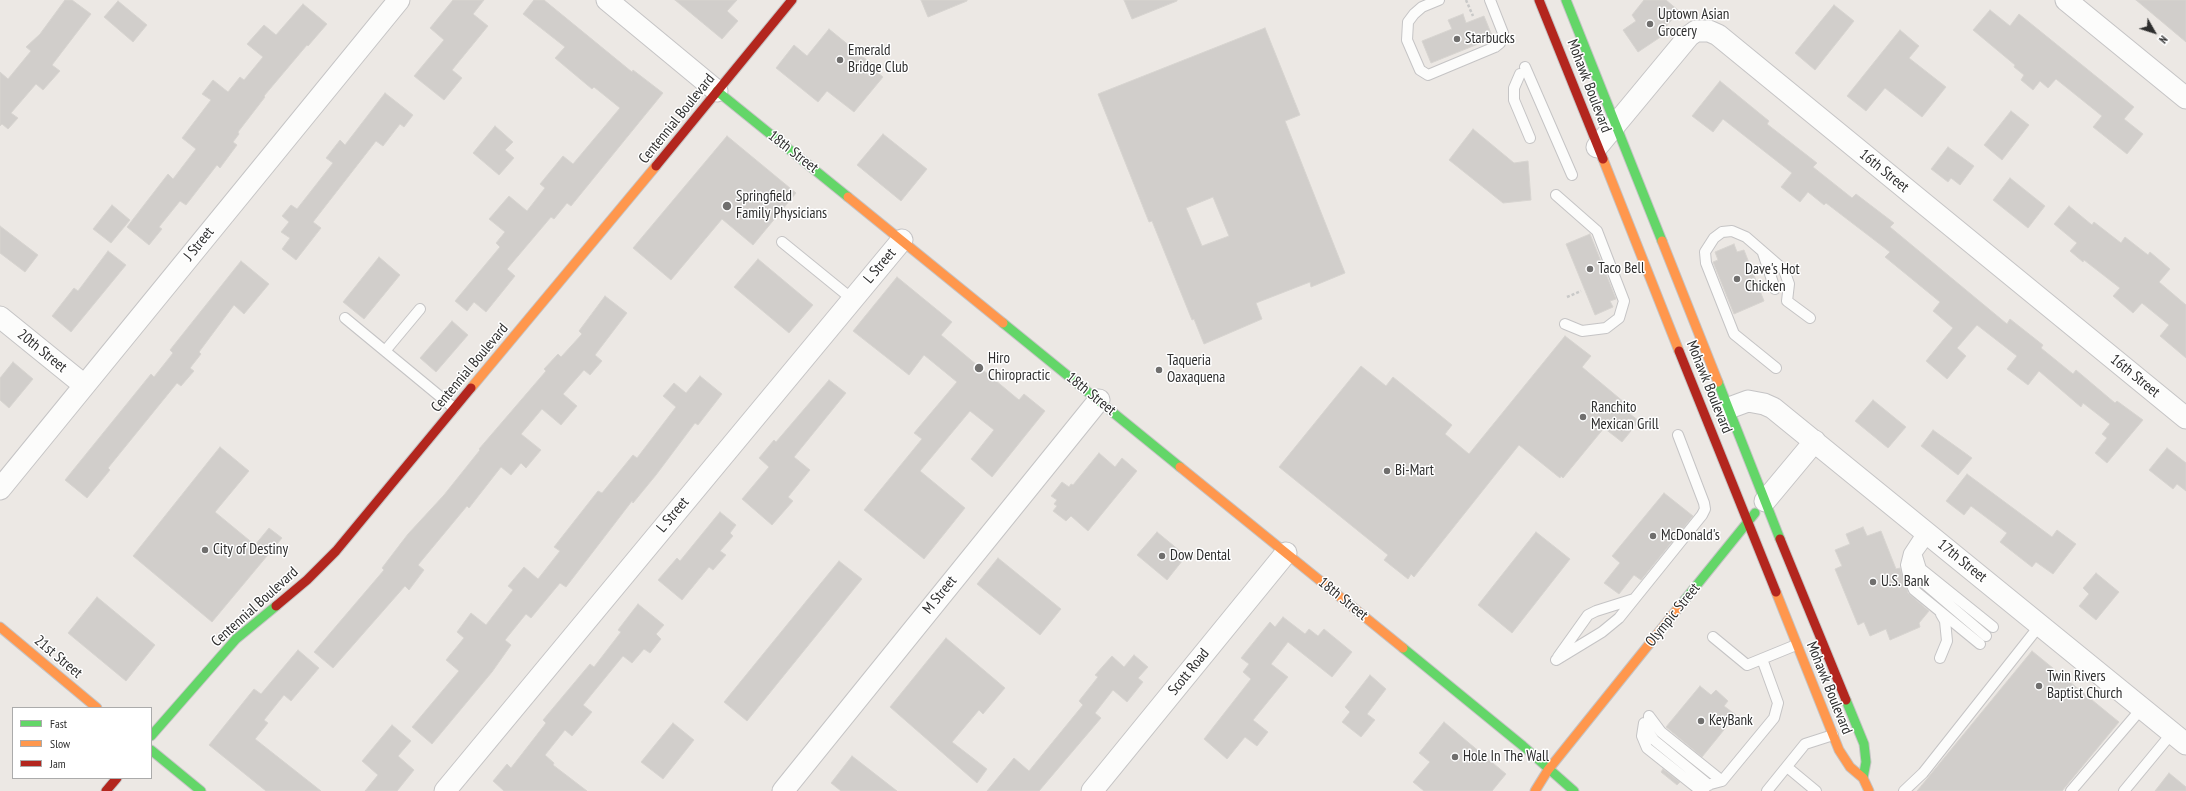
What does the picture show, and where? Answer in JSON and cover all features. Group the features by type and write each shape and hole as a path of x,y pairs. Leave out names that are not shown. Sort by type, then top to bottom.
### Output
{"street":[{"name":"J Street","path":"0,489 399,0"},
{"name":"18th Street","path":"607,0 1523,746 1548,770 1574,791"},
{"name":"Centennial Boulevard","path":"152,735 236,639 307,580 336,551 792,0"},
{"name":"Mohawk Boulevard","path":"1539,0 1832,735 1839,750 1850,767 1863,778 1869,791"},
{"name":"Mohawk Boulevard","path":"1566,0 1765,501 1864,744 1866,762 1863,778"},
{"path":"2066,0 2186,98"},
{"name":"16th Street","path":"1597,147 1616,126 1689,36 1696,31 1709,31 1718,36 2186,418"},
{"name":"L Street","path":"446,791 902,240"},
{"name":"20th Street","path":"0,317 84,385"},
{"name":"M Street","path":"783,791 1099,400"},
{"name":"17th Street","path":"1729,408 1748,401 1764,404 1773,408 1815,441 1924,538 2040,625 2179,738"},
{"name":"Olympic Street","path":"1535,791 1548,770 1815,441"},
{"name":"Scott Road","path":"1092,791 1286,553"},
{"name":"21st Street","path":"0,627 96,707"},
{"path":"152,751 201,791"},
{"path":"106,791 116,779"}],"lane":[{"path":"1439,0 1414,14 1408,22 1407,40 1420,70 1428,75 1495,47 1500,43 1503,32 1490,0"},
{"path":"1530,138 1514,100 1514,88 1522,70 1572,176"},
{"path":"1556,195 1597,231 1624,301 1619,318 1606,328 1582,331 1565,324"},
{"path":"1776,368 1734,334 1706,263 1705,252 1714,238 1722,232 1732,231 1746,237 1784,270 1789,284 1787,301 1810,318"},
{"path":"782,242 852,299"},
{"path":"1763,253 1775,288"},
{"path":"385,351 420,309"},
{"path":"345,318 454,408"},
{"path":"1635,598 1622,604 1596,610 1588,615 1556,660 1602,632 1618,618 1635,598 1705,509 1678,435"},
{"path":"1924,538 1913,544 1906,566 1909,579 1914,590 1980,644"},
{"path":"1924,538 1917,557 1921,568 1993,627"},
{"path":"1924,538 1914,557 1914,570 1918,578 1986,636"},
{"path":"1938,610 1945,620 1947,629 1947,641 1940,658"},
{"path":"1904,791 1923,773 2040,625"},
{"path":"1713,637 1747,665 1796,645"},
{"path":"1722,781 1646,719 1648,731 1654,740 1704,789 1722,781 1774,718 1778,703 1762,659"},
{"path":"2071,791 2142,708"},
{"path":"1767,791 1805,744 1832,735"},
{"path":"2124,791 2179,738"},
{"path":"1787,767 1816,791"}],"path":[{"path":"1466,0 1473,16"},
{"path":"1567,297 1582,291"}],"building":[{"path":"65,0 72,0 91,14 52,65 60,71 43,90 36,84 11,113 18,118 8,129 2,124 0,126 0,72 8,79 31,51 26,47 40,34"},
{"path":"453,0 484,0 473,14 488,26 452,70 462,78 444,100 414,76 444,40 430,28"},
{"path":"534,0 544,0 632,72 633,70 663,93 571,206 567,203 554,219 551,217 507,269 515,276 486,312 474,302 467,311 455,301 500,247 496,243 505,232 489,219 509,196 527,211 545,188 540,184 563,156 573,164 620,108 594,87 592,89 555,58 565,47 523,14"},
{"path":"675,0 737,0 727,11 738,21 722,39"},
{"path":"921,0 967,0 967,1 928,17"},
{"path":"1124,0 1177,0 1177,1 1132,19"},
{"name":"Uptown Asian Grocery","path":"1644,0 1666,0 1679,11 1660,34 1662,36 1638,52 1623,30 1636,21 1632,15"},
{"path":"2136,0 2186,0 2186,42"},
{"path":"118,1 147,25 133,42 104,17"},
{"path":"303,4 327,24 308,46 307,45 264,96 265,97 238,132 239,134 233,142 237,145 220,168 217,165 186,205 180,201 159,227 162,229 149,245 127,227 168,174 173,179 196,149 182,138 211,100 202,94 213,80 228,92 240,77 244,80 263,57 247,44 264,25 276,35"},
{"path":"1834,5 1854,21 1815,70 1795,53"},
{"path":"1990,10 2010,26 2019,14 2134,107 2124,119 2143,134 2127,154 2093,127 2102,116 2056,79 2048,88 2040,81 2033,90 2021,80 2024,75 2014,67 2015,65 1973,30"},
{"name":"Starbucks","path":"1463,14 1466,23 1484,16 1493,38 1431,63 1422,41 1452,29 1448,20"},
{"path":"1265,28 1300,115 1285,121 1345,273 1311,287 1310,282 1256,303 1262,319 1204,344 1194,319 1192,320 1152,221 1149,222 1098,94","holes":["1213,197 1229,236 1202,246 1186,208"]},
{"path":"829,29 873,65 871,67 883,77 854,112 827,91 818,102 776,68 794,45 807,56"},
{"path":"1900,30 1919,46 1909,58 1946,87 1922,117 1885,88 1866,111 1847,96"},
{"path":"1720,81 1769,121 1767,124 1817,163 1813,167 1852,198 1856,194 1894,223 1890,227 2007,324 2010,319 2043,345 2041,348 2073,374 2076,370 2115,403 2117,401 2143,420 2107,463 2095,453 2107,438 2102,434 2110,424 2083,403 2081,407 2039,371 2028,385 2007,369 2017,356 1977,325 1957,348 1966,356 1947,379 1926,361 1953,328 1933,311 1940,302 1885,257 1890,252 1826,203 1824,205 1808,192 1800,202 1781,187 1792,173 1723,119 1713,132 1692,116"},
{"path":"385,93 413,115 404,127 400,124 383,146 376,141 313,222 321,228 296,260 282,249 290,238 281,232 289,222 282,216 291,205 297,209 333,163 326,158 340,140 345,145"},
{"path":"2011,111 2029,125 2002,160 1984,145"},
{"path":"495,126 513,142 505,150 514,158 499,175 473,153"},
{"path":"1473,129 1514,163 1528,161 1531,200 1503,203 1449,160"},
{"path":"883,134 927,169 901,201 857,165"},
{"name":"Springfield Family Physicians","path":"727,136 796,193 753,245 722,219 671,280 633,248"},
{"path":"1948,147 1974,166 1960,185 1951,178 1948,182 1931,169"},
{"path":"2010,178 2045,206 2028,228 1993,200"},
{"path":"112,205 130,220 111,243 93,229"},
{"path":"2069,206 2092,225 2094,222 2121,243 2125,237 2148,255 2150,252 2170,269 2159,282 2186,305 2186,358 2160,336 2169,325 2142,303 2133,313 2113,296 2120,288 2070,251 2077,243 2054,224"},
{"path":"0,226 38,255 25,272 0,253"},
{"name":"Taco Bell","path":"1590,234 1616,299 1610,301 1613,307 1595,315 1566,244"},
{"name":"Dave's Hot Chicken","path":"1734,244 1737,252 1744,250 1764,301 1734,314 1713,262 1718,260 1715,252"},
{"path":"108,251 126,265 71,332 52,316 74,288 78,291"},
{"path":"379,257 400,275 364,319 343,302"},
{"path":"758,259 813,305 789,333 734,287"},
{"path":"241,261 269,284 244,314 234,305 199,352 201,354 190,368 194,371 181,386 177,383 108,468 110,470 87,498 65,480 151,374 154,377 173,353 170,350"},
{"path":"897,277 952,322 941,335 1019,400 1024,394 1045,411 992,477 971,459 994,430 970,411 920,471 965,508 924,559 864,510 922,439 914,433 957,382 924,355 909,375 853,331"},
{"path":"605,296 627,313 595,355 602,361 590,375 584,370 563,394 577,406 561,425 542,409 521,434 541,450 526,468 521,463 511,475 501,467 469,508 467,506 418,565 424,570 409,590 405,586 333,668 314,652 384,570 382,568 408,534 444,495 480,450 479,449 546,371 544,369 558,354 561,357 582,334 579,331"},
{"path":"452,321 468,335 436,372 420,358"},
{"name":"Bi-Mart","path":"1565,336 1591,356 1582,367 1625,403 1621,407 1639,421 1622,442 1604,428 1563,478 1561,476 1560,478 1519,445 1414,577 1411,574 1408,579 1384,560 1388,555 1279,467 1361,366 1386,386 1393,377 1452,425 1445,434 1469,454"},
{"path":"13,362 33,379 9,408 0,400 0,378"},
{"path":"700,376 722,394 698,425 695,423 656,475 633,503 632,501 566,587 560,583 531,618 526,614 505,640 511,645 492,672 432,744 412,727 459,671 446,660 464,638 457,632 471,613 486,625 513,590 508,586 524,567 538,579 560,551 554,547 598,491 602,493 633,455 637,458 676,407 663,396 674,383 686,393"},
{"path":"829,380 846,393 794,457 810,470 788,497 793,501 772,525 742,499 769,467 759,458 774,440 776,442"},
{"path":"1873,400 1906,427 1888,448 1855,421"},
{"path":"1933,430 1972,458 1958,475 1921,446"},
{"name":"City of Destiny","path":"220,447 249,471 215,512 255,545 269,528 282,538 212,622 133,556"},
{"path":"2167,448 2186,463 2186,491 2177,484 2173,489 2149,470"},
{"path":"1099,453 1115,467 1122,458 1137,471 1088,531 1071,516 1066,521 1053,511 1057,506 1054,504 1057,500 1051,496 1062,482 1069,487 1071,484 1073,485"},
{"path":"1967,474 2052,537 2057,530 2076,544 2053,574 2036,562 2032,567 2000,542 2007,533 1971,506 1964,515 1946,501"},
{"name":"McDonald's","path":"1664,493 1693,516 1641,580 1634,575 1619,594 1604,583 1620,563 1612,556"},
{"path":"720,512 736,525 730,533 733,536 720,551 726,555 713,570 709,567 682,600 658,580 677,558 680,561"},
{"name":"U.S. Bank","path":"1863,527 1867,536 1881,531 1896,569 1900,568 1908,593 1929,611 1919,623 1920,627 1890,640 1886,629 1870,636 1864,622 1858,625 1835,569 1842,566 1835,550 1850,544 1846,534"},
{"name":"Dow Dental","path":"1157,532 1186,556 1167,580 1137,555"},
{"path":"1536,532 1570,559 1512,633 1478,605"},
{"path":"998,558 1061,609 1040,635 977,584"},
{"path":"839,561 862,579 747,721 724,702"},
{"path":"2096,573 2119,592 2096,620 2079,606 2089,594 2083,588"},
{"path":"97,597 155,645 126,681 68,633"},
{"path":"638,604 664,625 656,634 661,639 650,653 644,649 632,663 623,656 583,705 592,712 572,736 565,730 545,755 554,763 553,765 587,791 504,791 493,781 507,764 511,768 546,723 543,720 590,664 594,667 621,632 618,630"},
{"path":"1283,617 1305,634 1309,629 1318,636 1324,629 1352,652 1332,677 1288,642 1271,664 1288,677 1253,720 1268,732 1257,746 1245,737 1227,759 1204,739 1251,679 1243,672 1249,664 1241,658 1270,622 1275,627"},
{"path":"946,638 1005,688 983,714 979,710 952,742 987,769 977,783 890,707"},
{"path":"298,650 319,668 291,701 284,695 264,720 268,723 255,739 321,791 266,791 209,745 254,689 261,694"},
{"name":"Twin Rivers Baptist Church","path":"2032,651 2119,722 2062,791 1917,791"},
{"path":"1134,655 1148,667 1138,678 1143,682 1127,702 1113,690 1095,713 1101,718 1039,791 987,791 1014,758 1029,771 1083,705 1079,701 1098,677 1095,675 1112,656 1124,667"},
{"path":"1370,675 1386,689 1367,714 1375,720 1361,737 1342,722 1350,712 1345,707"},
{"name":"KeyBank","path":"1700,686 1711,695 1716,690 1728,701 1724,706 1736,715 1702,757 1666,727"},
{"name":"Hole In The Wall","path":"1444,722 1506,774 1492,791 1424,791 1413,782 1430,762 1419,753"},
{"path":"673,723 694,740 663,779 641,762"},
{"path":"392,725 411,741 398,756 414,770 397,791 365,791 378,775 362,761"},
{"path":"852,756 897,791 841,791 831,783"},
{"path":"1663,769 1680,782 1677,785 1661,772"},
{"path":"2169,773 2186,787 2186,791 2155,791"}],"traffic: fast":[{"path":"1566,0 1662,241"},
{"path":"717,91 848,197"},
{"path":"1003,323 1180,467"},
{"path":"1718,382 1780,539"},
{"path":"1679,607 1755,513"},
{"path":"152,735 236,639 276,606"},
{"path":"1403,648 1523,746 1574,791"},
{"path":"1846,700 1864,744 1866,762 1863,778"},
{"path":"152,751 201,791"}],"traffic: slow":[{"path":"1603,159 1679,351"},
{"path":"471,388 656,166"},
{"path":"848,197 1003,323"},
{"path":"1662,241 1718,382"},
{"path":"1180,467 1403,648"},
{"path":"1776,592 1839,750 1850,767 1863,778 1869,791"},
{"path":"1535,791 1548,770 1679,607"},
{"path":"0,627 96,707"}],"traffic: jam":[{"path":"656,166 792,0"},
{"path":"1539,0 1603,159"},
{"path":"1679,351 1776,592"},
{"path":"276,606 307,580 336,551 471,388"},
{"path":"1780,539 1846,700"},
{"path":"106,791 116,779"}],"place":[{"name":"Uptown Asian Grocery","path":"1650,24"},
{"name":"Starbucks","path":"1457,39"},
{"name":"Emerald Bridge Club","path":"840,60"},
{"name":"Springfield Family Physicians","path":"727,206"},
{"name":"Taco Bell","path":"1590,269"},
{"name":"Dave's Hot Chicken","path":"1737,279"},
{"name":"Hiro Chiropractic","path":"979,368"},
{"name":"Taqueria Oaxaquena","path":"1159,370"},
{"name":"Ranchito Mexican Grill","path":"1583,417"},
{"name":"Bi-Mart","path":"1387,471"},
{"name":"McDonald's","path":"1653,536"},
{"name":"City of Destiny","path":"205,550"},
{"name":"Dow Dental","path":"1162,556"},
{"name":"U.S. Bank","path":"1873,582"},
{"name":"Twin Rivers Baptist Church","path":"2039,686"},
{"name":"KeyBank","path":"1701,721"},
{"name":"Hole In The Wall","path":"1455,757"}]}
